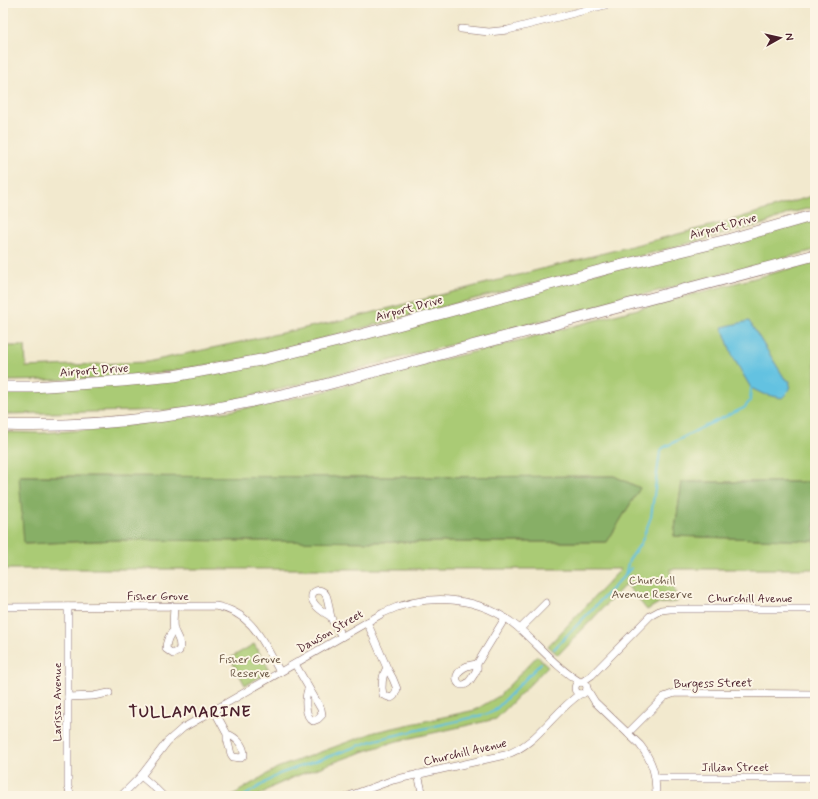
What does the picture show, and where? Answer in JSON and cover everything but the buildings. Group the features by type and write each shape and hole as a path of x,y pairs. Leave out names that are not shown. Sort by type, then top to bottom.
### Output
{"main road":[{"name":"Airport Drive","path":"3,387 47,386 122,381 180,375 261,360 342,340 606,269 727,240 815,215"},
{"path":"3,425 68,424 135,419 219,408 273,397 320,386 815,255"}],"street":[{"path":"461,29 489,32 508,30 613,3"},
{"name":"Dawson Street","path":"121,796 142,776 163,746 174,735 214,710 383,613 403,604 432,599 448,599 469,602 493,611 520,629 640,745 649,757 652,765 656,778 656,796"},
{"path":"520,629 546,603"},
{"name":"Fisher Grove","path":"3,607 220,607 234,611 243,616 255,629 280,672"},
{"name":"Larissa Avenue","path":"68,607 68,787 71,796"},
{"path":"174,607 174,630"},
{"name":"Churchill Avenue","path":"349,796 393,780 505,755 519,750 530,742 592,675 650,616 661,610 815,609"},
{"path":"330,616 342,636"},
{"path":"477,664 505,618"},
{"path":"367,622 387,668"},
{"path":"295,664 308,689"},
{"path":"68,697 93,696 109,693"},
{"name":"Burgess Street","path":"628,733 664,697 669,694 815,694"},
{"path":"214,710 227,734"},
{"path":"418,774 423,796"},
{"path":"142,776 163,796"},
{"name":"Jillian Street","path":"656,778 815,778"}],"green space":[{"path":"815,195 815,207 790,213 763,224 243,359 170,371 102,379 3,381 3,346 25,346 26,367 147,362 347,319 729,221"},
{"path":"815,218 815,250 281,389 227,402 176,410 3,414 3,389 170,379"},
{"name":"Churchill Avenue Reserve","path":"815,262 815,482 682,482 674,536 815,541 815,569 670,569 677,602 657,604 647,610 626,584 558,655 548,646 621,569 3,569 3,432 41,433 115,428 140,423 231,411 318,393 412,367 498,346","holes":["20,476 614,476 640,488 607,542 117,540 25,544"]},
{"path":"19,476 614,476 640,488 607,542 117,540 24,544"},
{"path":"682,482 815,482 815,541 674,536"},
{"name":"Fisher Grove Reserve","path":"254,644 268,667 268,673 245,685 230,658"},
{"path":"537,656 548,666 496,719 397,741 365,751 299,775 272,787 258,796 231,796 277,768 375,732 475,710 499,696"}],"water":[{"path":"749,321 785,379 790,381 789,391 782,398 763,394 751,388 733,357 722,327"}],"waterway":[{"path":"554,649 625,575 629,560 641,543 651,517 660,452 663,448 744,408 750,401 751,388"},
{"path":"625,575 631,568"},
{"path":"244,796 279,774 375,740 487,714 494,711 541,663"}],"district":[{"name":"TULLAMARINE","path":"190,711"}]}
